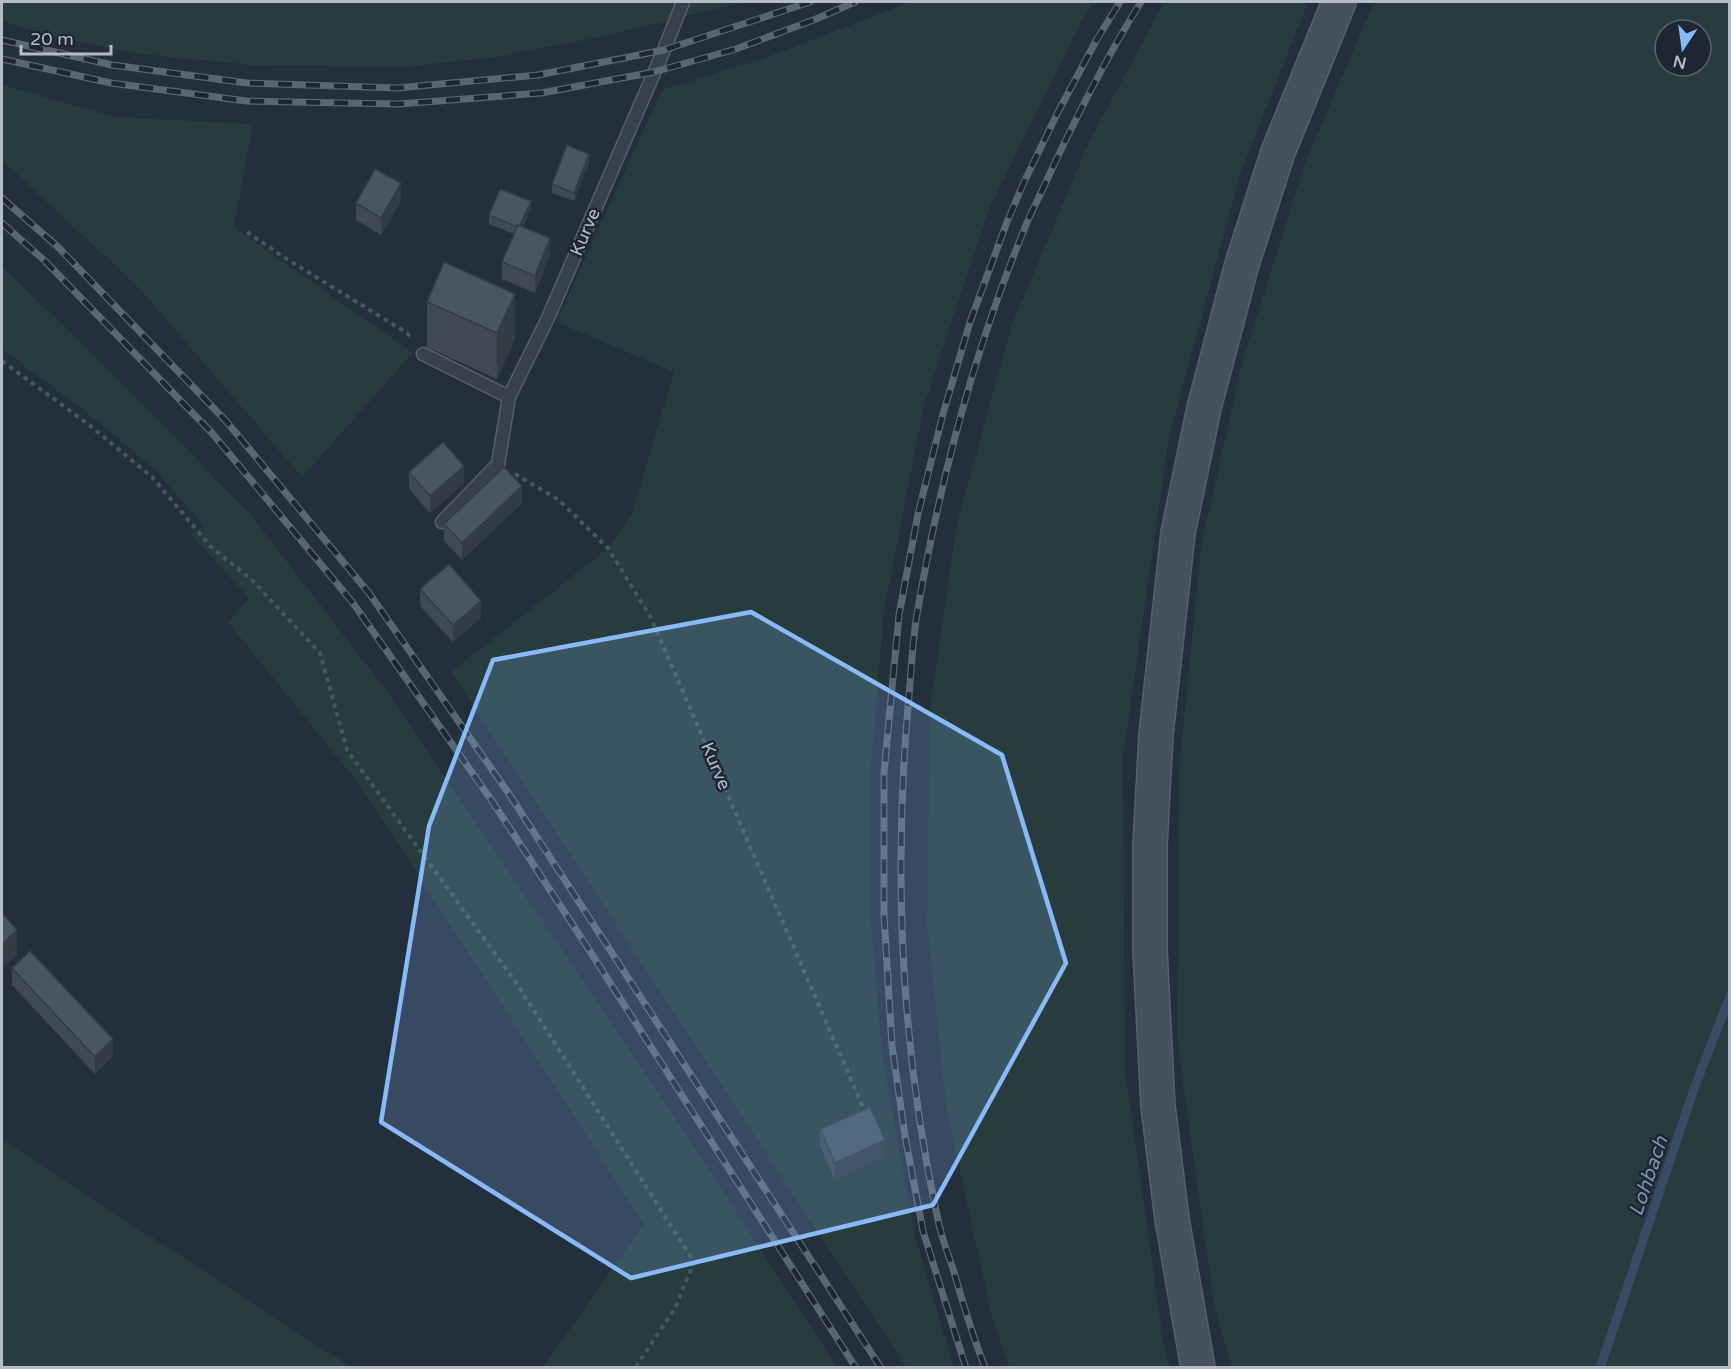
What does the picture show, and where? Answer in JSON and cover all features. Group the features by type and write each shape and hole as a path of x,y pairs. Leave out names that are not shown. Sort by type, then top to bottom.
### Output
{"main road":[{"path":"1198,1368 1172,1219 1158,1106 1150,950 1150,857 1157,723 1178,532 1204,408 1242,264 1278,152 1339,2"}],"lane":[{"name":"Kurve","path":"498,464 509,397 548,318 683,2"},
{"path":"423,354 509,397"},
{"path":"441,522 498,464"}],"path":[{"path":"247,232 407,333 423,354"},
{"path":"2,361 88,424 153,478 211,547 252,580 320,653 347,750 517,984 694,1262 675,1308 635,1368"},
{"name":"Kurve","path":"498,464 559,500 608,548 651,618 867,1118"}],"highlighted area":[{"path":"751,612 1002,755 1066,963 933,1205 631,1278 381,1122 429,826 493,660"}],"green space":[{"path":"2,2 745,2 590,39 493,57 402,67 252,65 141,54 50,36 2,21"},
{"path":"910,2 1093,2 989,209 924,406 884,611 870,776 870,912 882,1054 915,1236 954,1367 906,1367 451,672 608,548 632,513 674,372 556,322 662,90 765,58"},
{"path":"1164,2 1308,2 1241,172 1169,437 1123,757 1125,1066 1163,1341 1170,1367 1010,1367 993,1322 947,1112 927,923 930,708 957,522 1012,324 1090,140"},
{"path":"1374,2 1729,2 1729,1367 1232,1367 1214,1307 1177,1038 1179,770 1201,547 1242,363 1305,163"},
{"path":"2,85 115,117 253,124 234,227 413,353 302,477 140,289 2,160"},
{"path":"2,266 126,387 250,514 384,687 670,1110 837,1367 543,1367 644,1224 361,787 228,622 249,598 190,533 204,526 157,472 100,423 2,349"},
{"path":"2,1139 41,1165 351,1367 2,1367"}],"building":[{"path":"567,145 589,154 574,193 552,184"},
{"path":"375,169 401,183 381,218 356,203"},
{"path":"500,189 531,201 520,226 517,227 489,215"},
{"path":"518,225 550,238 535,276 502,262"},
{"path":"444,262 515,294 497,333 427,302"},
{"path":"443,442 464,466 430,496 409,472"},
{"path":"504,467 522,486 462,543 444,524"},
{"path":"449,564 481,601 453,625 420,589"},
{"path":"2,913 17,930 2,944"},
{"path":"30,951 113,1039 95,1057 12,968"},
{"path":"870,1107 885,1140 835,1163 820,1129"}],"waterway":[{"name":"Lohbach","path":"1600,1368 1694,1089 1730,996"}],"railway":[{"path":"2,40 112,65 247,83 397,88 538,75 664,50 810,2"},
{"path":"2,59 111,83 246,101 399,104 541,93 654,72 736,49 855,2"},
{"path":"966,1368 923,1231 905,1136 892,1046 884,915 884,773 899,615 918,514 943,414 970,322 1024,182 1058,112 1097,39 1120,2"},
{"path":"985,1368 939,1225 916,1097 909,1032 901,902 901,837 914,637 926,565 947,468 989,323 1029,218 1078,114 1114,46 1141,2"},
{"path":"2,198 58,247 226,421 369,593 507,791 881,1368"},
{"path":"2,223 45,261 212,433 353,603 492,801 856,1368"}]}
